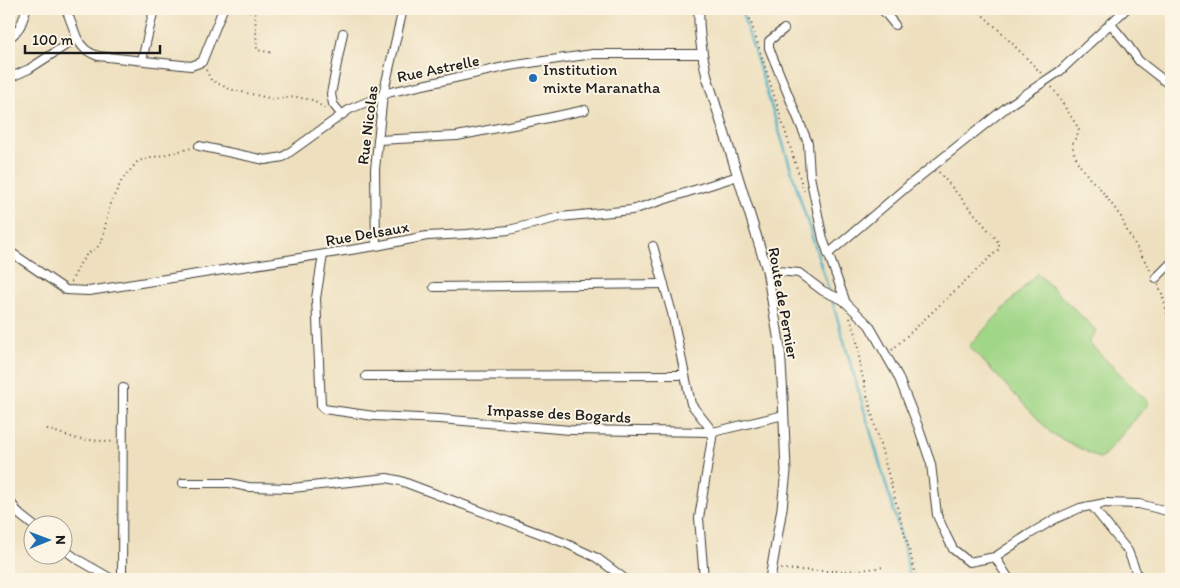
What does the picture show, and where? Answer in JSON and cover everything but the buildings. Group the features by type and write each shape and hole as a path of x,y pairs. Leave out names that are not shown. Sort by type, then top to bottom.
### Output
{"street":[{"path":"9,38 19,29 26,9"},
{"path":"66,9 76,38 82,47 89,52 98,56 191,66 202,62 223,9"},
{"path":"142,60 154,9"},
{"name":"Rue Nicolas","path":"376,246 375,168 383,95 403,9"},
{"name":"Route de Pernier","path":"699,9 702,54 707,77 767,270 780,348 786,471 770,579"},
{"path":"882,9 895,25"},
{"path":"828,254 1008,106 1060,72 1126,9"},
{"path":"1110,23 1139,61 1171,86"},
{"path":"784,29 769,41 769,48 808,143 810,176 823,239 844,302"},
{"path":"342,115 333,104 331,94 343,33"},
{"path":"9,78 29,69 76,38"},
{"name":"Rue Astrelle","path":"199,146 264,160 283,158 350,109 391,92 509,66 593,54 702,54"},
{"path":"378,140 457,136 585,110"},
{"name":"Rue Delsaux","path":"66,290 89,291 376,246 426,236 509,230 560,217 632,210 738,176"},
{"path":"653,246 672,313 691,404 713,432 699,518 704,579"},
{"path":"9,251 66,290"},
{"name":"Impasse des Bogards","path":"323,254 316,298 321,405 324,409 374,416 440,419 570,430 713,432 784,414"},
{"path":"1156,278 1171,263"},
{"path":"767,270 799,273 823,291 844,302 869,325 898,376 918,426 931,464 937,515 953,549 969,562 995,557 1055,519 1080,508 1105,503 1139,504 1171,512"},
{"path":"434,287 664,284"},
{"path":"366,376 685,375"},
{"path":"122,579 123,388"},
{"path":"183,483 230,483 248,487 292,488 387,478 565,543 597,558 625,579"},
{"path":"9,500 22,516"},
{"path":"1092,506 1128,551 1139,579"},
{"path":"72,555 112,579"},
{"path":"995,557 1009,579"}],"path":[{"path":"240,9 255,13 257,50 274,53"},
{"path":"748,9 776,105 806,196"},
{"path":"976,9 1048,80 1079,129 1073,142 1073,150 1078,163 1090,180 1099,186 1121,217 1127,231 1156,278 1163,296 1171,332"},
{"path":"202,62 211,80 229,89 273,99 296,97 312,100"},
{"path":"66,290 86,254 96,249 102,241 110,204 122,180 138,161 199,146"},
{"path":"886,355 999,249 997,240 934,166"},
{"path":"849,317 856,334 861,370 916,571 916,579"},
{"path":"1171,344 1171,389"},
{"path":"46,429 77,439 122,442"},
{"path":"772,568 844,571 867,570 883,566"}],"green space":[{"path":"1037,273 1096,330 1089,343 1149,403 1101,459 1052,434 969,346"}],"waterway":[{"path":"741,9 829,291"},
{"path":"831,297 906,555 909,579"}],"place":[{"name":"Institution mixte Maranatha","path":"533,78"}]}
